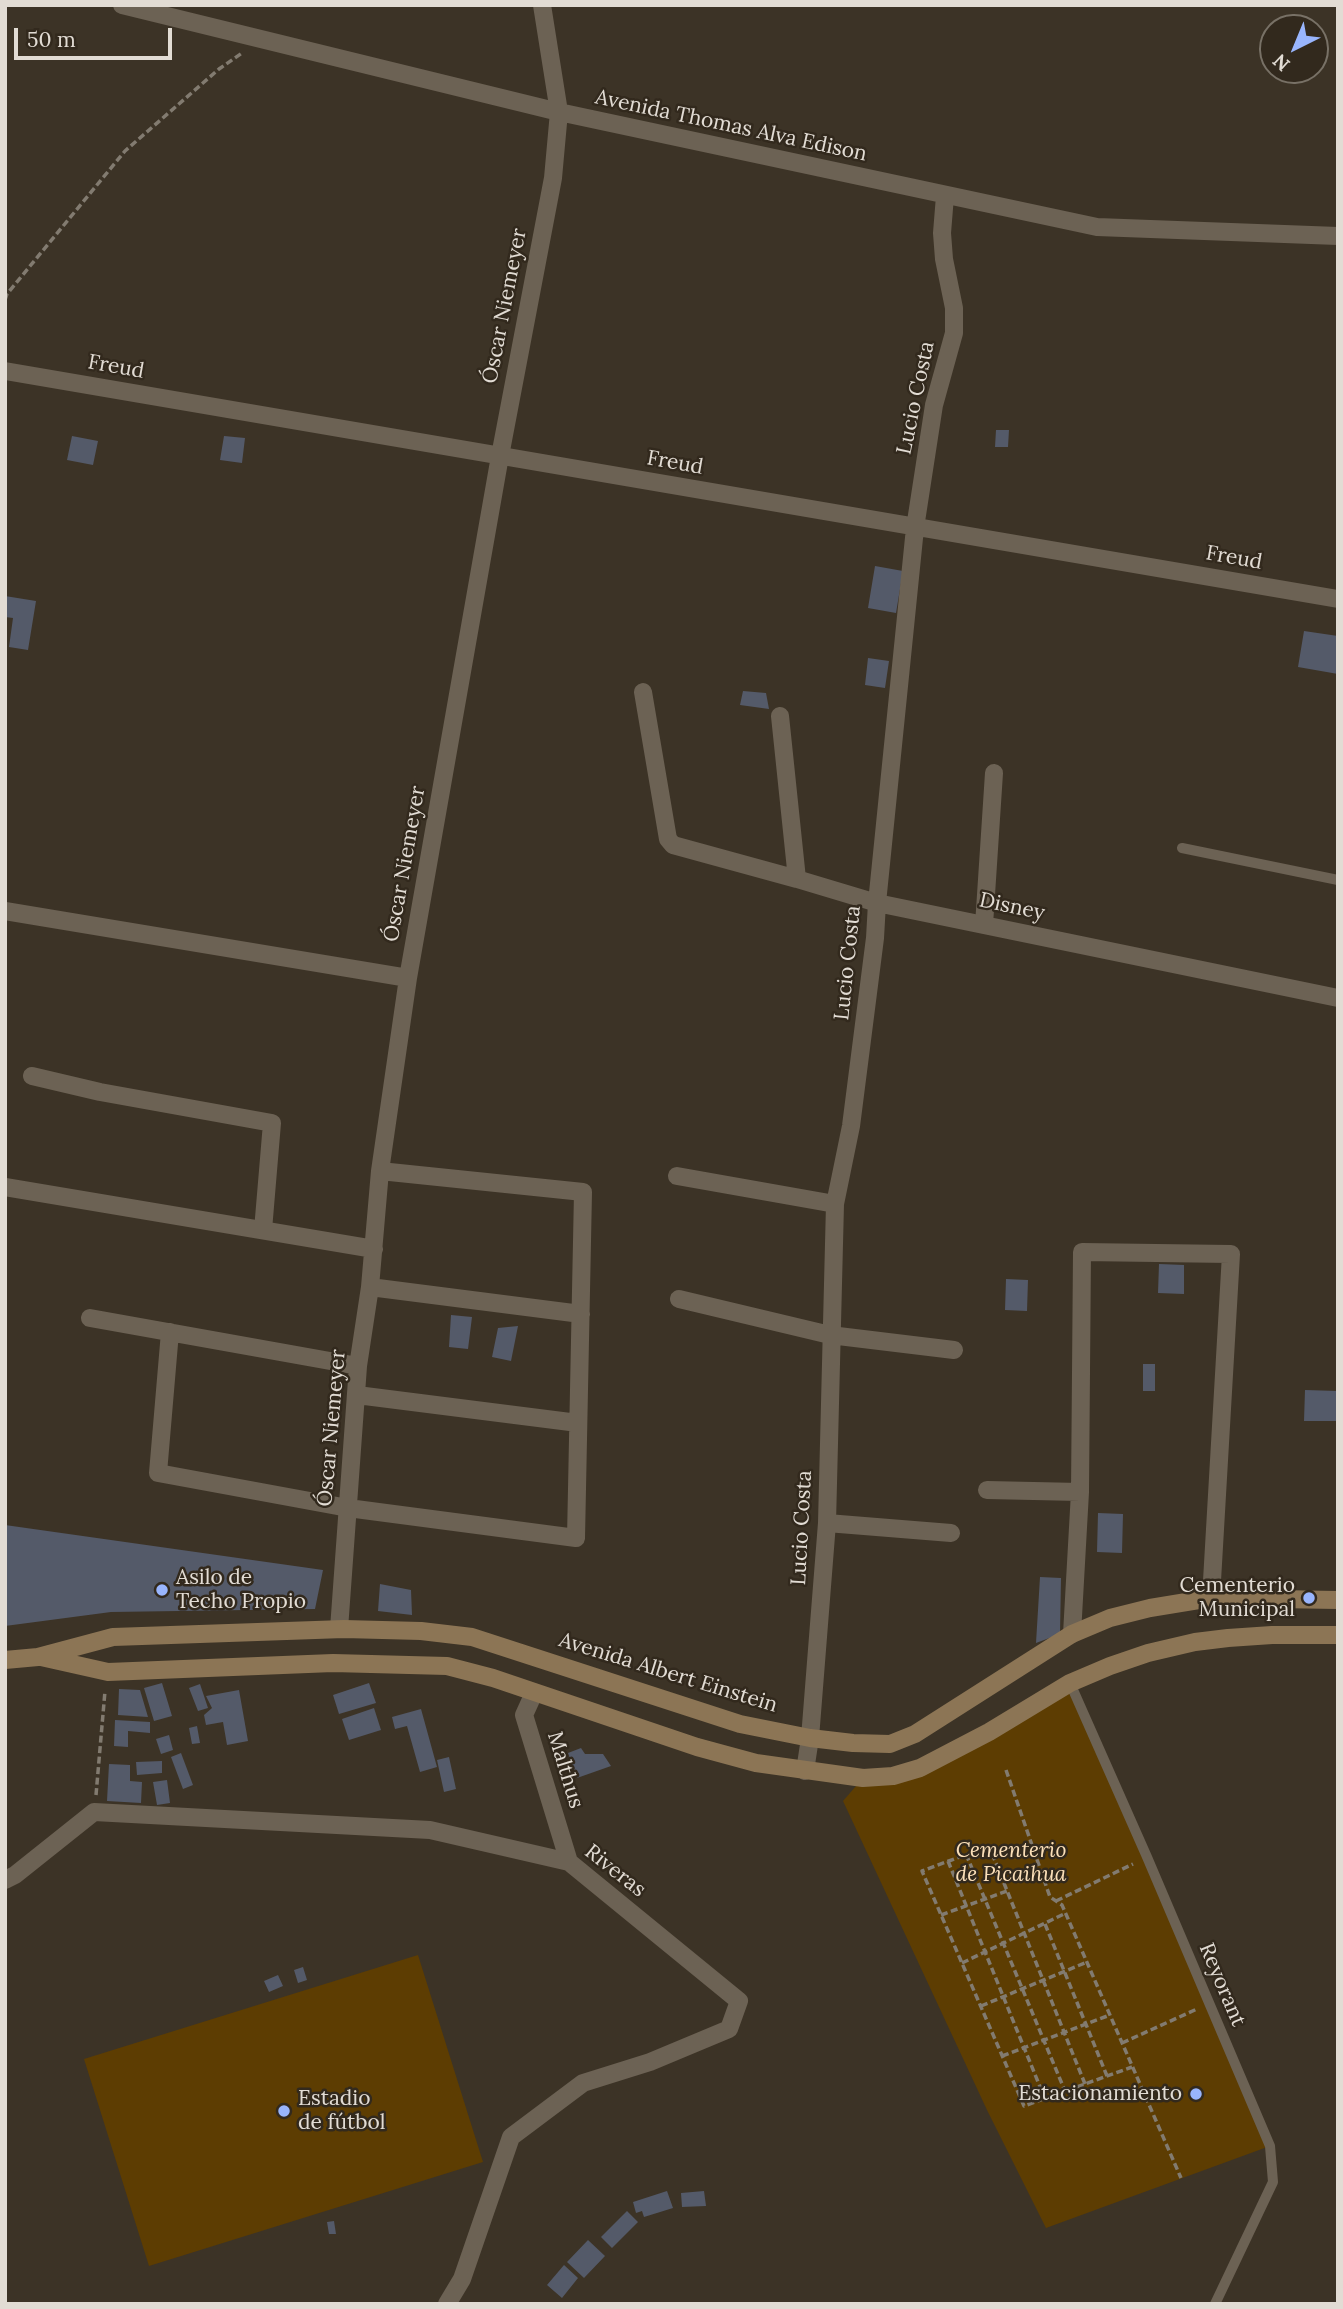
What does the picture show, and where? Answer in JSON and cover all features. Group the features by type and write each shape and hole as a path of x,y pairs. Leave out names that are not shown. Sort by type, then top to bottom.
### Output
{"street":[{"name":"Avenida Thomas Alva Edison","path":"122,5 559,112 1097,227 1338,236"},
{"name":"Óscar Niemeyer","path":"339,1629 358,1366 370,1287 380,1171 408,978 500,456 553,178 559,112 542,5"},
{"name":"Lucio Costa","path":"805,1771 827,1523 835,1204 851,1126 875,938 915,528 933,405 954,333 954,308 944,259 942,233 945,196"},
{"name":"Freud","path":"5,371 1338,599"},
{"name":"Disney","path":"643,692 668,839 673,845 877,903 1338,998"},
{"path":"780,716 797,879"},
{"path":"984,925 994,773"},
{"path":"5,911 408,978"},
{"path":"32,1076 272,1123 263,1230"},
{"path":"170,1332 158,1473 348,1508 576,1538 583,1192 380,1171"},
{"path":"677,1176 835,1204"},
{"path":"5,1187 374,1249"},
{"path":"1072,1634 1080,1492 1082,1252 1231,1254 1211,1598"},
{"path":"370,1287 580,1314"},
{"path":"679,1299 830,1335 954,1350"},
{"path":"90,1318 358,1366"},
{"path":"357,1395 579,1423"},
{"path":"987,1490 1080,1492"},
{"path":"827,1523 950,1534"},
{"name":"Avenida Albert Einstein","path":"5,1660 38,1657 113,1637 339,1629 421,1631 472,1637 740,1724 810,1738 890,1744 926,1727 1072,1634 1110,1618 1211,1598 1338,1600"},
{"name":"Avenida Albert Einstein","path":"38,1657 108,1672 333,1663 447,1666 494,1678 697,1747 756,1763 863,1778 893,1776 919,1768 989,1732 1070,1683 1148,1653 1195,1642 1272,1635 1338,1635"},
{"name":"Malthus","path":"534,1693 524,1715 569,1862"},
{"path":"5,1880 94,1812"},
{"name":"Riveras","path":"94,1812 430,1830 569,1862 739,2001 729,2029 650,2062 583,2082 511,2137 462,2279 447,2304"}],"lane":[{"path":"1182,848 1338,880"},
{"name":"Reyorant","path":"1070,1683 1270,2146 1273,2182 1215,2304"}],"path":[{"path":"5,300 7,294 125,151 219,69 260,40"},
{"path":"94,1812 108,1672"},
{"path":"1006,1770 1050,1897 1062,1905 1066,1913 1181,2178"},
{"path":"1085,2084 989,1846 922,1871 1024,2106 1045,2099 1132,2067"},
{"path":"966,1854 1065,2091"},
{"path":"1056,1900 1147,1857"},
{"path":"948,1861 1045,2099"},
{"path":"941,1915 1007,1891"},
{"path":"962,1963 1066,1913"},
{"path":"1045,1923 1107,2076"},
{"path":"981,2006 1087,1962"},
{"path":"1122,2043 1209,2004"},
{"path":"1002,2056 1110,2015"}],"green space":[{"name":"Cementerio de Picaihua","path":"1070,1683 1270,2146 1046,2228 987,2110 843,1801 863,1778 893,1776"},
{"name":"Estadio de fútbol","path":"418,1955 483,2162 149,2266 84,2059"}],"building":[{"path":"996,430 1009,430 1008,447 995,447"},
{"path":"72,436 98,441 93,465 67,460"},
{"path":"224,436 245,438 242,463 220,460"},
{"path":"875,566 903,571 896,613 868,608"},
{"path":"5,596 36,601 28,650 9,647 13,618 5,617"},
{"path":"1304,631 1338,636 1338,674 1298,667"},
{"path":"868,658 889,661 885,688 865,685"},
{"path":"743,691 766,693 769,709 740,705"},
{"path":"1159,1264 1184,1265 1184,1294 1158,1293"},
{"path":"1006,1279 1028,1280 1027,1311 1005,1310"},
{"path":"451,1315 472,1317 468,1349 449,1347"},
{"path":"518,1326 511,1361 492,1357 498,1328"},
{"path":"1143,1364 1155,1364 1155,1391 1143,1391"},
{"path":"1305,1390 1338,1391 1338,1421 1304,1421"},
{"path":"1098,1513 1123,1514 1122,1553 1097,1552"},
{"name":"Asilo de Techo Propio","path":"5,1525 323,1570 315,1609 111,1612 5,1626"},
{"path":"1040,1577 1061,1578 1060,1634 1036,1643"},
{"path":"380,1584 411,1590 412,1615 378,1611"},
{"path":"162,1683 172,1716 154,1721 144,1688"},
{"path":"369,1683 376,1703 339,1714 333,1695"},
{"path":"200,1684 208,1708 198,1711 189,1688"},
{"path":"119,1689 140,1690 148,1717 118,1715"},
{"path":"239,1690 248,1741 227,1745 223,1722 206,1725 204,1715 212,1708 206,1696"},
{"path":"374,1708 381,1730 349,1740 342,1719"},
{"path":"421,1709 437,1767 420,1772 407,1726 395,1729 392,1717"},
{"path":"115,1720 150,1722 150,1733 128,1731 128,1747 114,1746"},
{"path":"197,1726 200,1743 192,1744 189,1728"},
{"path":"169,1735 173,1750 161,1754 156,1739"},
{"path":"581,1748 585,1754 603,1754 611,1766 577,1778 568,1753"},
{"path":"181,1753 193,1785 183,1789 171,1757"},
{"path":"449,1757 456,1789 444,1792 437,1760"},
{"path":"162,1761 162,1773 137,1775 136,1762"},
{"path":"109,1764 130,1765 130,1781 142,1782 141,1803 107,1801"},
{"path":"167,1780 170,1803 157,1805 153,1782"},
{"path":"303,1967 307,1980 298,1983 294,1970"},
{"path":"278,1975 283,1986 269,1992 264,1981"},
{"path":"667,2191 673,2208 644,2217 642,2211 636,2213 633,2202"},
{"path":"704,2191 706,2206 682,2207 681,2193"},
{"path":"627,2211 638,2222 612,2248 601,2237"},
{"path":"334,2221 336,2234 329,2234 327,2222"},
{"path":"588,2240 605,2256 584,2278 567,2262"},
{"path":"564,2265 578,2278 562,2298 547,2285"}],"place":[{"name":"Asilo de Techo Propio","path":"162,1590"},
{"name":"Cementerio Municipal","path":"1309,1598"},
{"name":"Estacionamiento","path":"1196,2094"},
{"name":"Estadio de fútbol","path":"284,2111"}]}
